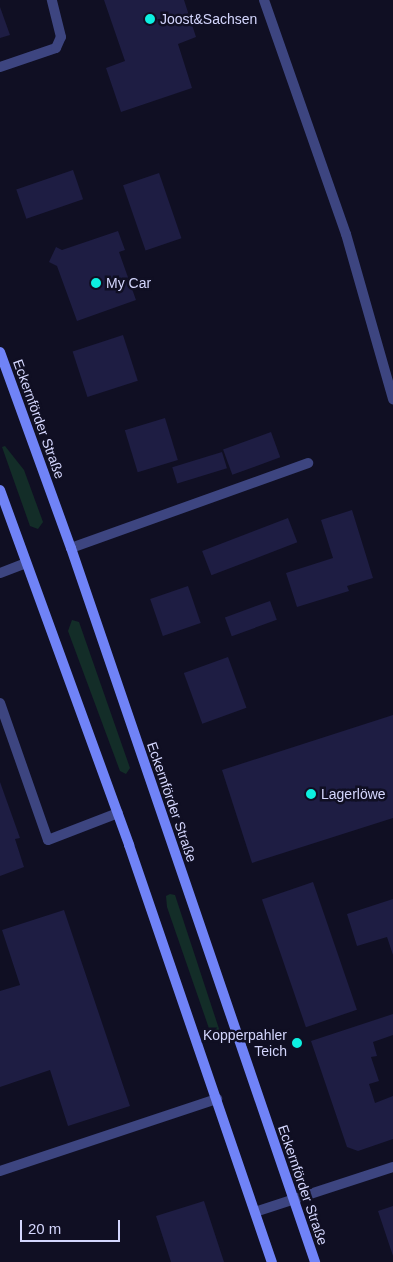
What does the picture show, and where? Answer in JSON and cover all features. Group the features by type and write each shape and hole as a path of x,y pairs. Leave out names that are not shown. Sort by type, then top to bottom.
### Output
{"main road":[{"name":"Eckernförder Straße","path":"0,352 71,548 315,1262"},
{"path":"0,490 118,813 272,1262"}],"street":[{"path":"0,67 56,48 61,37 52,0"},
{"path":"264,0 346,234 393,399"},
{"path":"71,548 308,463"},
{"path":"0,573 26,562"},
{"path":"0,703 48,840 118,813"},
{"path":"0,1171 217,1099"},
{"path":"255,1212 393,1167"}],"green space":[{"path":"5,446 24,470 43,522 38,529 30,526 2,447"},
{"path":"72,620 79,622 130,768 126,774 120,771 68,631"},
{"path":"170,894 175,895 221,1035 219,1040 213,1040 167,907 166,896"}],"building":[{"path":"104,0 184,0 196,37 178,44 192,88 121,112 106,68 125,61"},
{"path":"0,7 10,35 0,38"},
{"path":"73,170 83,199 26,219 16,190"},
{"path":"159,173 181,238 146,251 123,185"},
{"name":"My Car","path":"118,231 125,250 119,252 136,300 77,321 57,266 49,262 56,247 62,250"},
{"path":"123,335 138,381 87,397 73,351"},
{"path":"165,418 178,460 138,472 125,430"},
{"path":"271,432 280,457 232,475 223,449"},
{"path":"222,452 227,468 177,483 172,467"},
{"path":"352,510 373,578 347,586 349,591 297,607 286,573 333,558 321,520"},
{"path":"288,518 297,542 211,575 202,551"},
{"path":"188,586 201,623 163,636 150,599"},
{"path":"270,601 277,620 232,636 225,617"},
{"path":"228,657 246,708 202,724 184,673"},
{"name":"Lagerlöwe","path":"393,715 393,818 252,863 222,770"},
{"path":"0,782 20,838 15,839 24,867 0,876"},
{"path":"313,882 357,1010 306,1027 262,900"},
{"path":"393,899 393,955 387,937 357,946 347,914"},
{"path":"64,910 130,1106 68,1126 50,1070 0,1087 0,991 20,985 2,930"},
{"path":"393,1014 393,1035 373,1042 377,1056 371,1057 379,1081 369,1084 375,1103 393,1096 393,1139 358,1151 347,1147 311,1041"},
{"path":"204,1201 224,1262 171,1262 156,1216"},
{"path":"393,1206 393,1256 378,1211"}],"place":[{"name":"Joost&Sachsen","path":"150,19"},
{"name":"My Car","path":"96,283"},
{"name":"Lagerlöwe","path":"311,794"},
{"name":"Kopperpahler Teich","path":"297,1043"}]}
